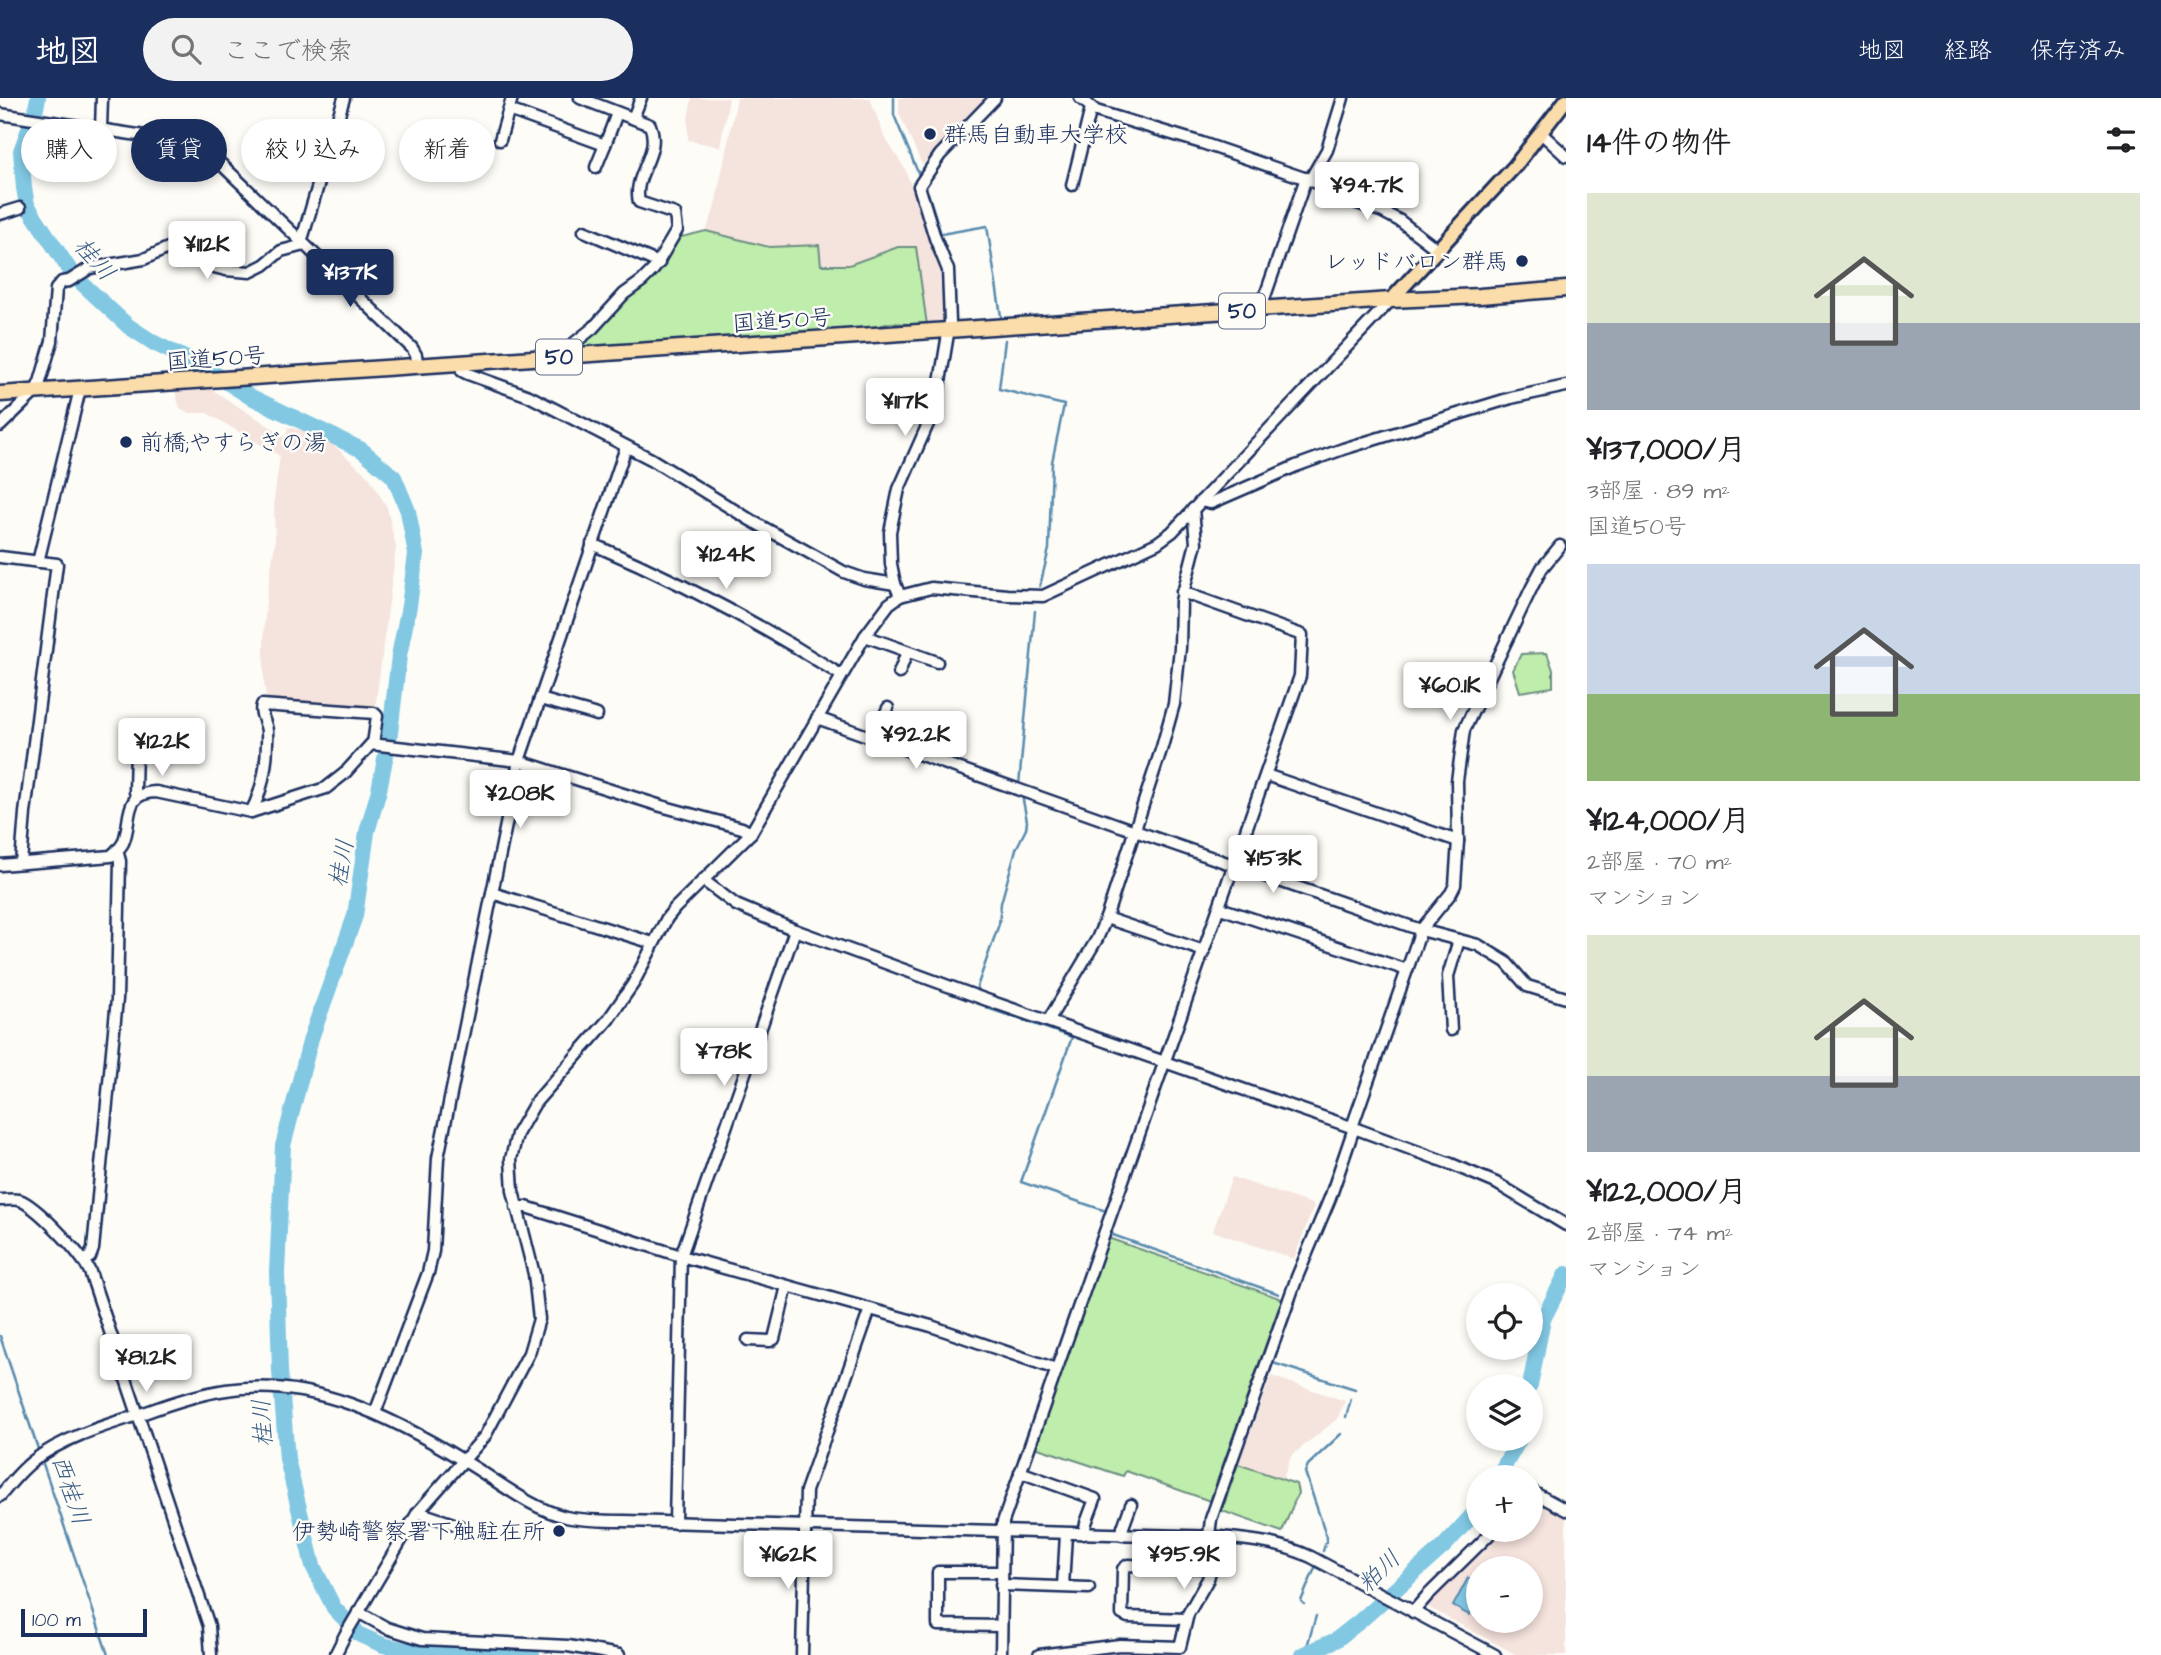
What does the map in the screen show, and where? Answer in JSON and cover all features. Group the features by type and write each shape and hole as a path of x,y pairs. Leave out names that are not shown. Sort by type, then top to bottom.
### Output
{"highway":[{"name":"国道50号","path":"0,394 1566,289"}],"main road":[{"path":"1391,300 1515,166 1566,100"}],"street":[{"path":"101,119 102,98"},
{"path":"0,426 35,392 52,341 56,289 62,282 88,269 144,259 168,248 181,250 210,266 250,272 281,251 300,246 344,98"},
{"path":"500,140 512,98"},
{"path":"566,357 573,344 593,328 624,294 648,276 659,263 677,230 675,214 639,202 636,191 653,146 650,125 580,98"},
{"path":"633,118 640,98"},
{"path":"900,596 895,584 890,533 904,476 936,406 950,322 948,270 934,238 919,186 940,155 995,98"},
{"path":"1080,98 1091,108 1308,179 1400,221 1438,250"},
{"path":"1264,309 1264,299 1308,179 1327,150 1343,98"},
{"path":"1072,185 1091,108"},
{"path":"509,110 605,145"},
{"path":"596,167 617,113"},
{"path":"0,114 35,119"},
{"path":"117,132 171,140 194,147 220,164 412,348 418,367"},
{"path":"1541,133 1566,156"},
{"path":"0,214 20,208"},
{"path":"583,231 659,263"},
{"path":"335,1655 418,1512 485,1436 529,1353 539,1319 534,1275 516,1207 511,1173 511,1159 521,1124 543,1093 608,1020 633,984 653,943 675,908 751,833 841,675 881,612 900,596 931,588 1026,596 1051,594 1157,543 1172,532 1391,300"},
{"path":"461,364 463,371 468,374 529,396 651,458 752,521 844,572 864,579 895,584"},
{"path":"1201,501 1211,503 1343,449 1511,398 1566,386"},
{"path":"37,562 80,389"},
{"path":"375,1413 428,1273 433,1251 438,1158 519,761 626,447"},
{"path":"1048,1021 1097,939 1106,918 1162,747 1174,704 1182,592 1195,543 1193,509"},
{"path":"592,544 728,609 782,638 841,675"},
{"path":"1039,1655 1121,1645 1180,1647 1186,1619 1208,1579 1211,1568 1209,1537 1212,1519 1297,1277 1330,1198 1421,930 1453,887 1458,841 1457,780 1464,730 1532,587 1542,568 1560,546"},
{"path":"0,557 57,564 21,863"},
{"path":"1001,1655 1001,1533 1020,1472 1298,682 1302,635 1182,592"},
{"path":"864,636 937,662"},
{"path":"899,673 907,652"},
{"path":"540,699 597,715"},
{"path":"251,812 261,783 266,756 267,730 261,712 262,705 374,713 377,716 376,743"},
{"path":"874,740 888,708"},
{"path":"817,718 1421,930 1478,945 1500,957 1527,986 1566,998"},
{"path":"0,865 103,858 122,844 129,810 142,794 156,792 251,812 326,788 376,743 519,761 661,806 743,828 751,833"},
{"path":"136,746 137,797"},
{"path":"1266,775 1458,841"},
{"path":"85,1261 93,1249 117,999 120,861 117,850"},
{"path":"703,880 736,905 795,930 1353,1127 1496,1183 1566,1225"},
{"path":"492,893 653,943"},
{"path":"1220,908 1407,970"},
{"path":"1106,918 1204,951"},
{"path":"675,1523 681,1256 795,930"},
{"path":"1451,1030 1448,976 1459,940"},
{"path":"0,1200 20,1200 42,1217 85,1261 209,1626 211,1655"},
{"path":"516,1207 526,1207 681,1256 931,1326 1056,1369"},
{"path":"748,1340 774,1339 787,1286"},
{"path":"802,1655 806,1491 870,1309"},
{"path":"0,1496 20,1472 40,1456 72,1440 137,1415 213,1392 271,1387 340,1399 375,1413 463,1460 533,1504 558,1514 594,1520 1254,1540 1281,1545 1311,1557 1495,1655"},
{"path":"1020,1472 1095,1499 1084,1534"},
{"path":"1543,1498 1566,1510"},
{"path":"1122,1535 1131,1505"},
{"path":"418,1512 460,1526"},
{"path":"1063,1587 1066,1534"},
{"path":"1410,1610 1481,1542"},
{"path":"1186,1619 1128,1617 1122,1614 1123,1569 1128,1565 1211,1568"},
{"path":"1001,1572 938,1572 938,1625 1001,1626"},
{"path":"1001,1585 1089,1588"},
{"path":"357,1614 387,1628 422,1639 568,1646 619,1655"}],"shaded area":[{"path":"692,98 729,98 720,147 688,140"},
{"path":"737,98 870,98 884,136 905,169 939,262 943,322 940,326 927,325 898,247 849,265 821,265 819,245 769,247 706,231 714,210"},
{"name":"群馬自動車大学校","path":"899,98 986,98 973,111 975,114 960,129 958,127 947,142 922,165 899,113"},
{"path":"208,387 286,437 288,427 316,434 332,444 369,477 387,507 396,548 375,709 267,703 264,682 264,628 275,544 274,499 280,456 207,413 189,413 180,408 175,391"},
{"path":"1232,1177 1314,1205 1294,1259 1213,1231"},
{"path":"1271,1376 1345,1401 1337,1419 1291,1456 1283,1479 1238,1464"},
{"path":"1543,1502 1566,1514 1566,1655 1517,1655 1476,1633 1543,1633 1543,1556 1476,1556 1488,1542 1543,1542"},
{"path":"1466,1567 1466,1628 1426,1606"}],"green space":[{"path":"706,231 769,247 819,245 821,265 849,265 898,247 916,247 927,325 891,323 860,330 576,349 625,298 646,285 659,272 677,238"},
{"path":"1547,653 1553,670 1553,687 1520,692 1513,670 1521,654"},
{"path":"1108,1238 1282,1299 1210,1501 1126,1471 1123,1476 1035,1447"},
{"path":"1238,1464 1296,1484 1298,1493 1282,1532 1222,1511"}],"water":[{"path":"1466,1582 1466,1613 1453,1606"}],"waterway":[{"name":"桂川","path":"38,98 21,151 27,205 73,275 128,326 154,343 207,369 249,396 362,450 394,477 408,511 416,554 399,656 390,733 379,790 367,832 355,916 311,1038 283,1146 277,1272 280,1371 287,1459 313,1566 334,1608 360,1635 383,1645 405,1650 532,1655"},
{"path":"894,98 894,115 919,175"},
{"path":"928,193 941,234 987,226 1001,316"},
{"path":"1005,340 999,389 1064,405 1052,462 1049,549 1040,586"},
{"path":"1019,785 1035,611"},
{"path":"979,990 977,987 999,924 1001,903 1016,849 1026,829 1022,795"},
{"path":"987,1008 1072,1037 1021,1182 1106,1211"},
{"path":"1111,1230 1113,1235 1279,1294"},
{"name":"粕川","path":"1532,1374 1543,1319 1566,1274"},
{"path":"1296,1299 1273,1363 1355,1389"},
{"name":"西桂川","path":"0,1336 39,1452"},
{"path":"1346,1417 1351,1399"},
{"path":"1323,1551 1327,1538 1305,1472 1308,1465 1341,1434"},
{"name":"粕川","path":"1505,1465 1513,1451"},
{"name":"西桂川","path":"41,1458 108,1655"},
{"name":"粕川","path":"1302,1655 1336,1640 1360,1621 1444,1546 1466,1522"},
{"path":"1304,1604 1301,1601 1315,1568"},
{"path":"1305,1653 1316,1616"},
{"name":"桂川","path":"1138,1655 1147,1655"}],"place":[{"name":"群馬自動車大学校","path":"930,134"},
{"name":"レッドバロン群馬","path":"1522,261"},
{"name":"前橋;やすらぎの湯","path":"126,442"},
{"name":"伊勢崎警察署下触駐在所","path":"559,1531"}]}
